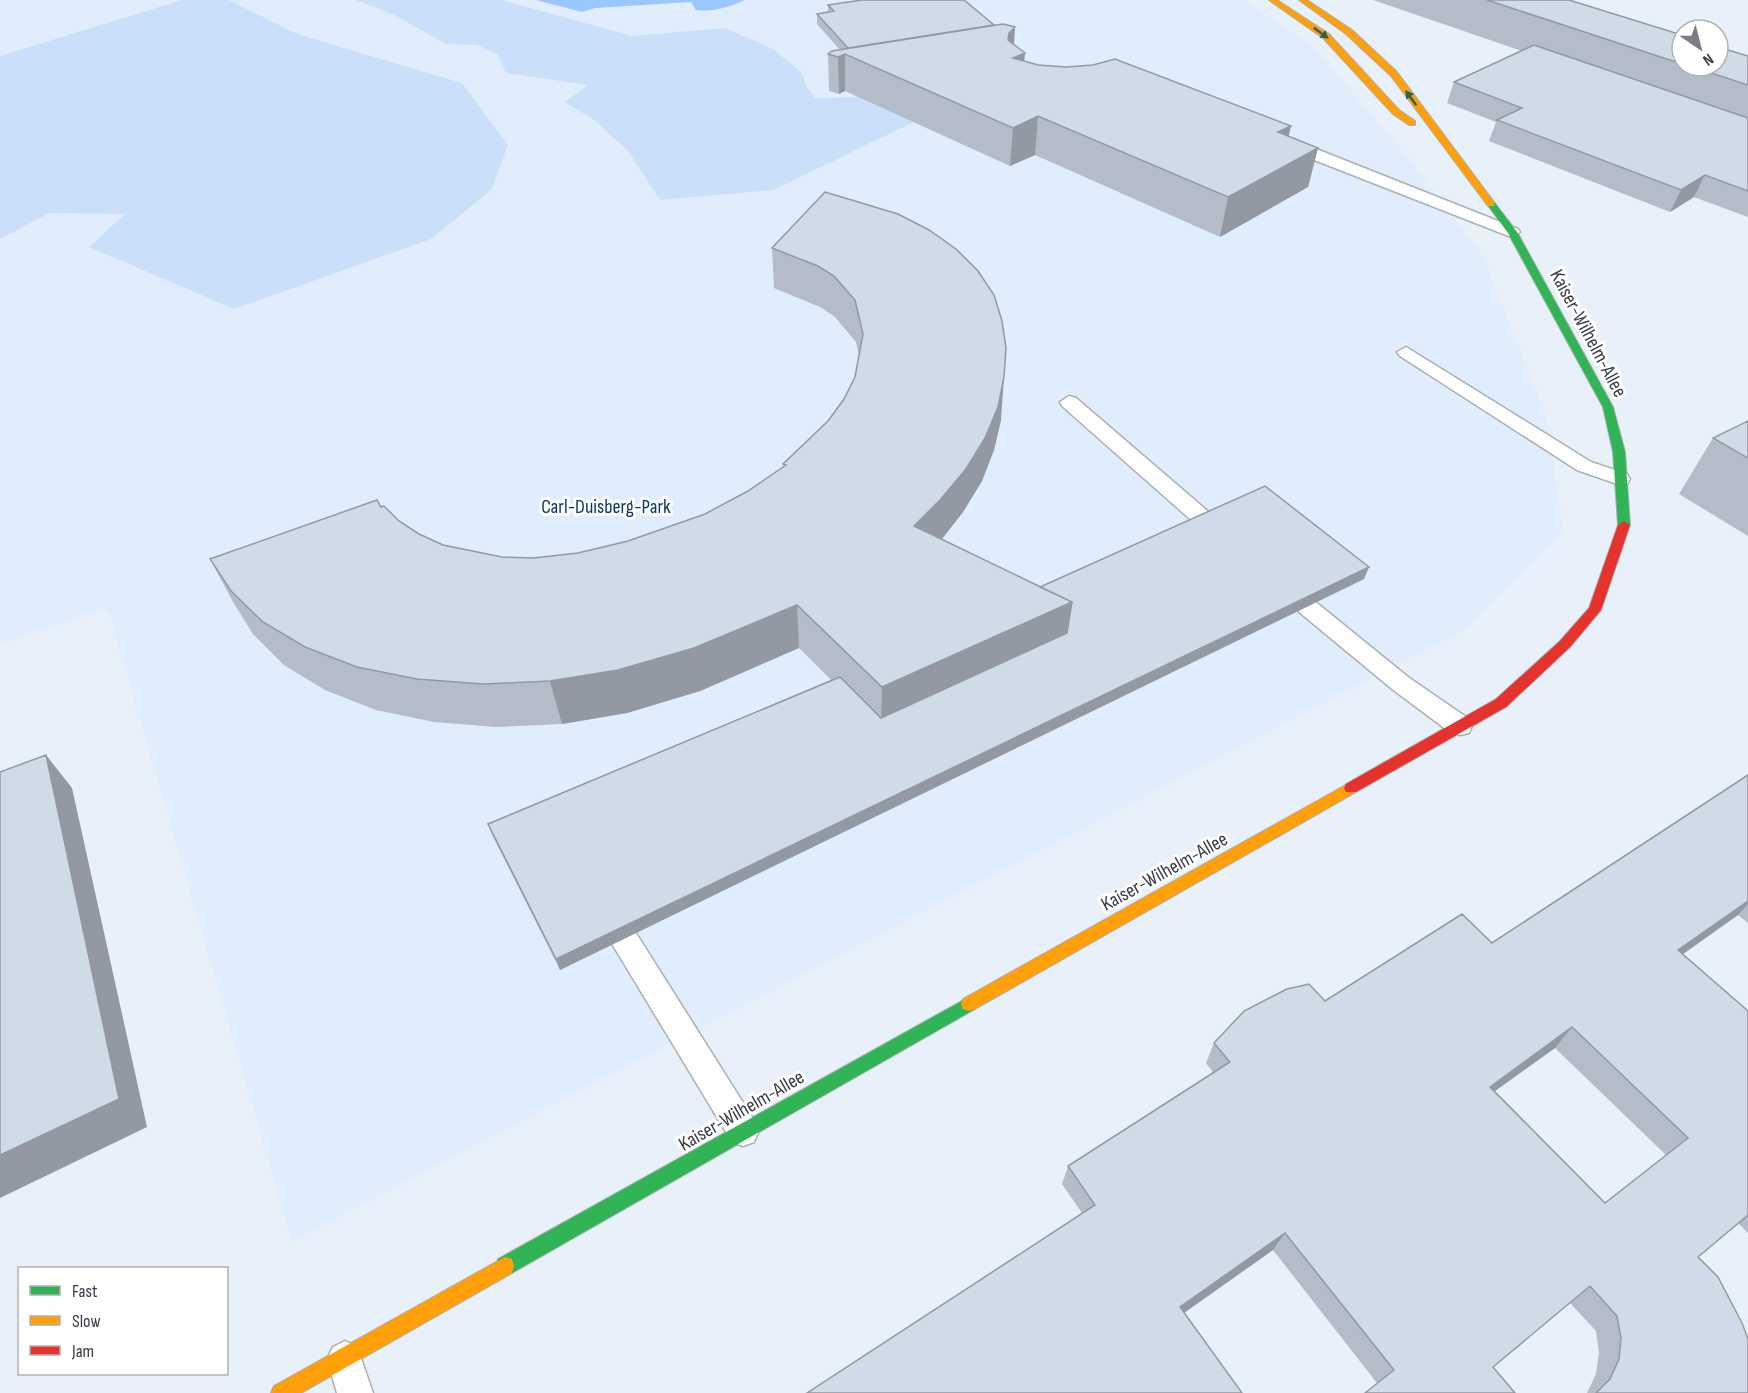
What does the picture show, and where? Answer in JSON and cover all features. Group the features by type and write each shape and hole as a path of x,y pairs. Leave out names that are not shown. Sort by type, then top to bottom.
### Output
{"street":[{"name":"Kaiser-Wilhelm-Allee","path":"1272,0 1326,36 1396,112 1446,146"},
{"name":"Kaiser-Wilhelm-Allee","path":"281,1393 345,1359 743,1131 1501,703 1565,644 1595,610 1624,527 1619,452 1608,407 1512,232 1394,74 1349,32 1302,0"}],"lane":[{"path":"1275,135 1304,151 1512,232"},
{"path":"1406,352 1584,466 1620,479"},
{"path":"1069,402 1242,553"},
{"path":"1266,573 1400,683 1460,726"},
{"path":"593,889 743,1131"},
{"path":"345,1359 355,1393"}],"shaded area":[{"path":"0,0 1748,0 1748,1393 0,1393"},
{"path":"182,0 229,0 297,34 462,83 508,145 491,190 431,239 234,309 89,247 125,214 50,213 0,239 0,56"},
{"path":"356,0 502,0 632,36 725,28 773,49 803,74 805,84 815,98 859,97 914,122 773,190 660,200 628,151 594,120 565,102 588,85 506,73 497,54 477,45 446,44 394,15"}],"green space":[{"name":"Carl-Duisberg-Park","path":"0,0 1244,0 1312,45 1406,155 1482,255 1546,416 1563,531 1462,631 292,1241 108,609 0,644"}],"water":[{"path":"536,0 745,0 715,10 696,10 691,2 595,8 582,12"}],"building":[{"path":"862,0 964,0 994,25 848,48 817,14 834,11 828,5"},
{"path":"1487,0 1569,0 1670,31 1670,60"},
{"path":"1003,24 1015,27 1009,33 1008,40 1025,53 1013,58 1038,65 1066,67 1093,65 1115,59 1291,126 1278,132 1318,148 1228,197 1038,116 1013,128 845,54 838,57 828,54 832,51"},
{"path":"1534,45 1748,118 1748,191 1705,175 1681,190 1497,120 1522,108 1454,82"},
{"path":"1730,51 1748,56 1748,85 1727,78 1730,78"},
{"path":"825,192 898,214 929,230 956,249 978,271 994,295 1002,321 1006,348 1004,377 998,407 985,438 966,469 914,526 1072,602 882,687 797,605 694,648 618,670 550,681 483,684 417,679 357,667 305,647 263,622 231,591 210,559 377,500 381,507 384,506 399,521 419,534 443,545 502,557 534,558 578,553 628,541 705,514 748,491 786,465 783,464 828,421 844,399 855,377 863,334 855,300 834,276 818,266 772,248"},
{"path":"1748,421 1748,458 1713,438"},
{"path":"1265,486 1369,567 556,959 488,824 840,677 881,718 1067,633 1072,602 1040,587"},
{"path":"46,755 119,1099 0,1155 0,772"},
{"path":"1748,775 1748,901 1678,950 1748,1011 1748,1215 1698,1257 1718,1277 1748,1339 1748,1393 1596,1393 1610,1379 1619,1359 1621,1338 1617,1316 1590,1286 1493,1367 1515,1393 1365,1393 1394,1370 1285,1233 1180,1307 1242,1393 807,1393 1095,1205 1068,1166 1230,1062 1214,1043 1244,1011 1287,989 1309,984 1325,1001 1462,914 1492,943","holes":["1572,1027 1688,1138 1605,1203 1490,1087"]}],"traffic: fast":[{"path":"1491,204 1512,232 1608,407 1619,452 1624,525"},
{"path":"505,1266 969,1004"}],"traffic: slow":[{"path":"1272,0 1326,36 1396,112 1412,123"},
{"path":"1302,0 1349,32 1394,74 1491,204"},
{"path":"969,1004 1351,788"},
{"path":"281,1393 505,1266"}],"traffic: jam":[{"path":"1351,788 1501,703 1565,644 1595,610 1624,525"}]}
